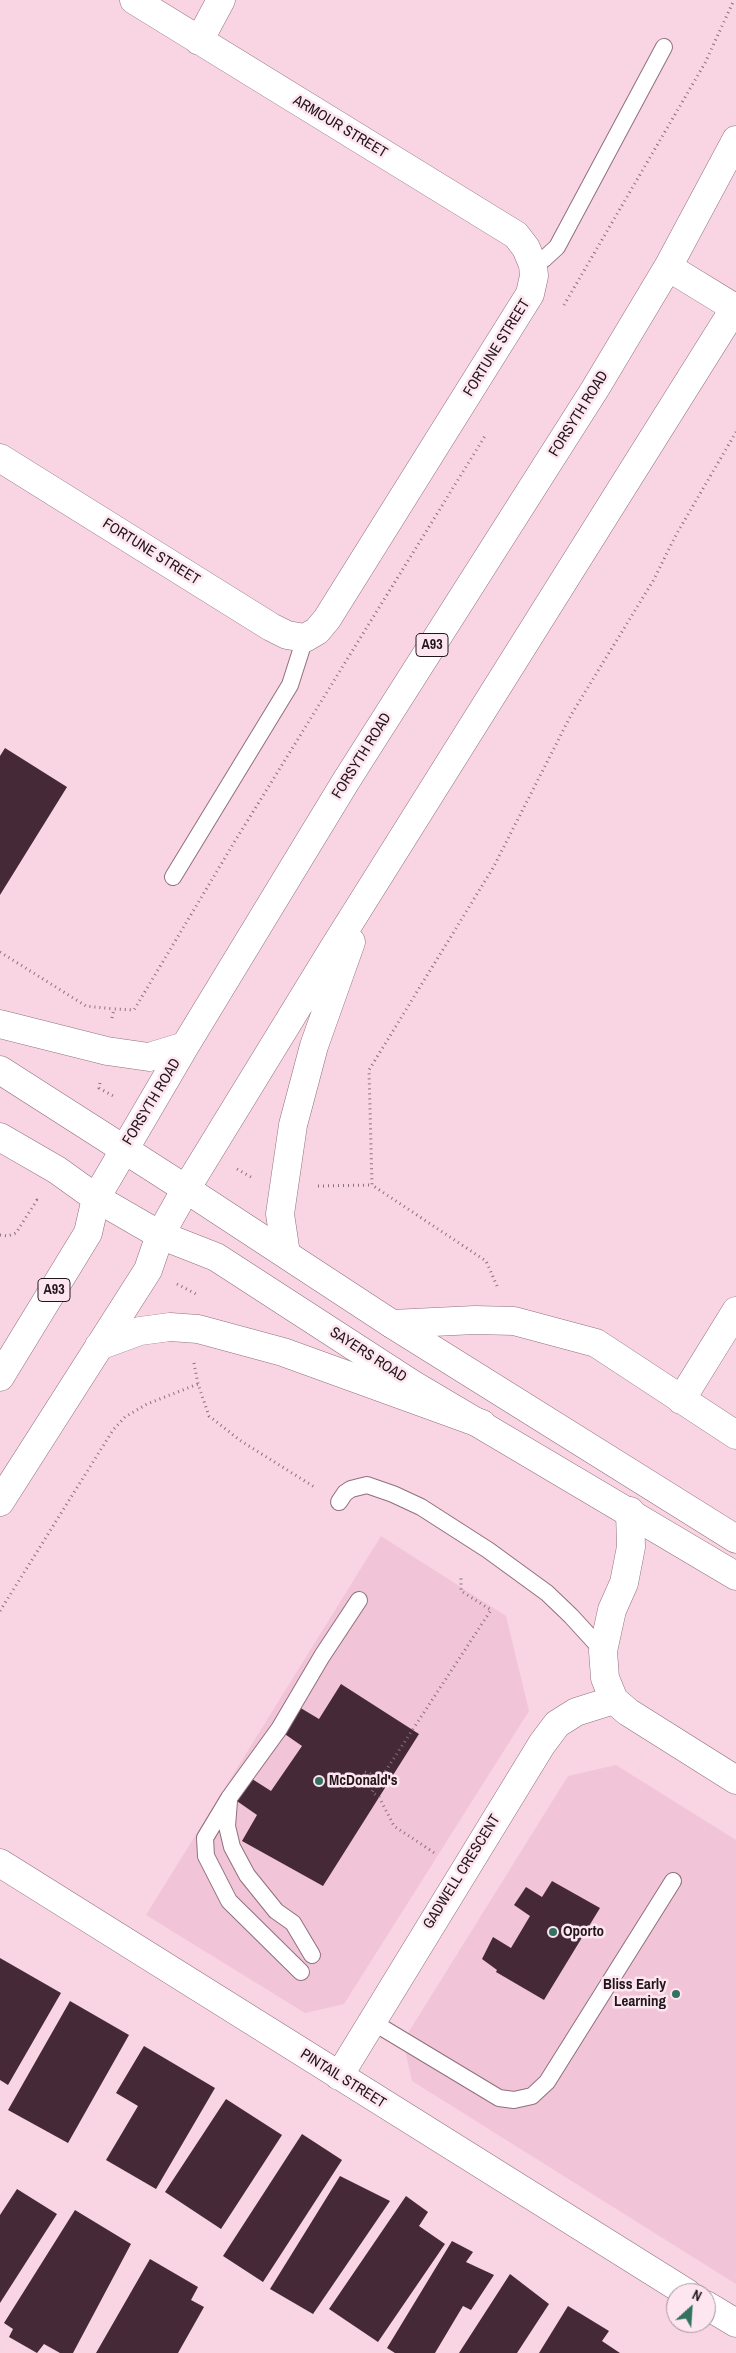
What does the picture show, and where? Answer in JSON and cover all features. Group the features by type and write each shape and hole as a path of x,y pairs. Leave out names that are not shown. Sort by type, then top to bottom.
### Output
{"main road":[{"name":"ARMOUR STREET","path":"134,0 496,221 516,235 526,248 532,265"},
{"path":"199,40 222,0"},
{"name":"FORSYTH ROAD","path":"0,1377 88,1233 96,1198 185,1046 346,781 595,389 668,267 736,140"},
{"name":"FORTUNE STREET","path":"0,458 271,627 287,635 305,638 317,631 327,619 526,304 533,284 532,265"},
{"path":"0,1502 148,1270 160,1236 186,1189 736,308 668,267"},
{"path":"286,1254 280,1214 293,1125 314,1046 369,894"},
{"path":"0,1024 107,1050 149,1057 185,1046"},
{"path":"0,1070 392,1324 736,1538"},
{"name":"SAYERS ROAD","path":"0,1138 58,1170 96,1198 160,1236 216,1257 412,1384 630,1511 736,1576"},
{"path":"681,1400 736,1311"},
{"path":"392,1324 475,1320 514,1321 596,1343 736,1435"},
{"path":"99,1346 140,1331 170,1327 198,1329 283,1352 482,1424"},
{"path":"630,1511 631,1547 624,1583 612,1610 603,1651 605,1678 614,1700 644,1723 736,1780"},
{"name":"GADWELL CRESCENT","path":"338,2076 542,1744 557,1724 566,1718 595,1704 614,1700"},
{"name":"PINTAIL STREET","path":"0,1863 671,2283"},
{"path":"716,2311 736,2323"}],"lane":[{"path":"532,265 544,259 557,247 664,47"},
{"path":"173,877 290,684 305,638"},
{"path":"339,1502 345,1493 351,1489 366,1485 421,1507 488,1550 546,1593 572,1616 603,1651"},
{"path":"300,1972 228,1901 206,1856 205,1838 229,1798 279,1729 322,1656 359,1600"},
{"path":"229,1798 227,1826 232,1847 247,1875 276,1912 293,1923 312,1954"},
{"path":"371,2021 499,2098 514,2100 532,2096 547,2082 673,1881"}],"path":[{"path":"514,1321 486,1261 372,1185 368,1070 493,868 572,715 653,581 676,535 736,432"},
{"path":"0,952 86,1006 114,1009"},
{"path":"198,1329 191,1350 198,1384 209,1416 241,1441 339,1502"},
{"path":"0,1611 113,1430 125,1417 147,1404 198,1384"},
{"path":"440,1857 394,1826 380,1797 372,1792 492,1610 461,1591 461,1577"},
{"path":"365,1772 381,1778"}],"shaded area":[{"path":"381,1536 506,1616 529,1711 344,2004 305,2013 146,1915"},
{"path":"616,1765 736,1840 736,2284 412,2081 403,2041 568,1776"}],"building":[{"path":"5,748 67,787 0,895 0,756"},
{"name":"McDonald's","path":"341,1684 419,1734 323,1886 242,1841 257,1815 234,1799 249,1777 271,1791 302,1746 279,1730 294,1704 319,1719"},
{"name":"Oporto","path":"552,1881 600,1908 544,2000 496,1972 497,1970 482,1959 493,1937 511,1948 530,1916 514,1905 526,1887 542,1897"},
{"path":"0,1958 61,1993 8,2085 0,2080"},
{"path":"70,2001 129,2035 68,2143 8,2110"},
{"path":"144,2046 215,2088 156,2189 106,2160 138,2106 116,2093"},
{"path":"226,2099 282,2135 221,2229 165,2192"},
{"path":"302,2134 342,2160 263,2282 223,2256"},
{"path":"340,2176 390,2201 313,2314 270,2289"},
{"path":"17,2189 57,2214 0,2303 0,2215"},
{"path":"406,2196 428,2212 419,2226 445,2244 378,2342 329,2309"},
{"path":"75,2210 131,2244 73,2353 60,2353 44,2344 37,2353 9,2337 13,2329 4,2323"},
{"path":"452,2241 473,2252 466,2262 494,2275 471,2310 463,2306 435,2353 395,2353 387,2348"},
{"path":"150,2259 198,2287 191,2300 204,2307 178,2353 96,2353"},
{"path":"510,2274 549,2304 517,2353 459,2353"},
{"path":"568,2306 609,2331 602,2341 620,2353 539,2353"}],"place":[{"name":"McDonald's","path":"319,1781"},
{"name":"Oporto","path":"553,1932"},
{"name":"Bliss Early Learning","path":"676,1994"}]}
